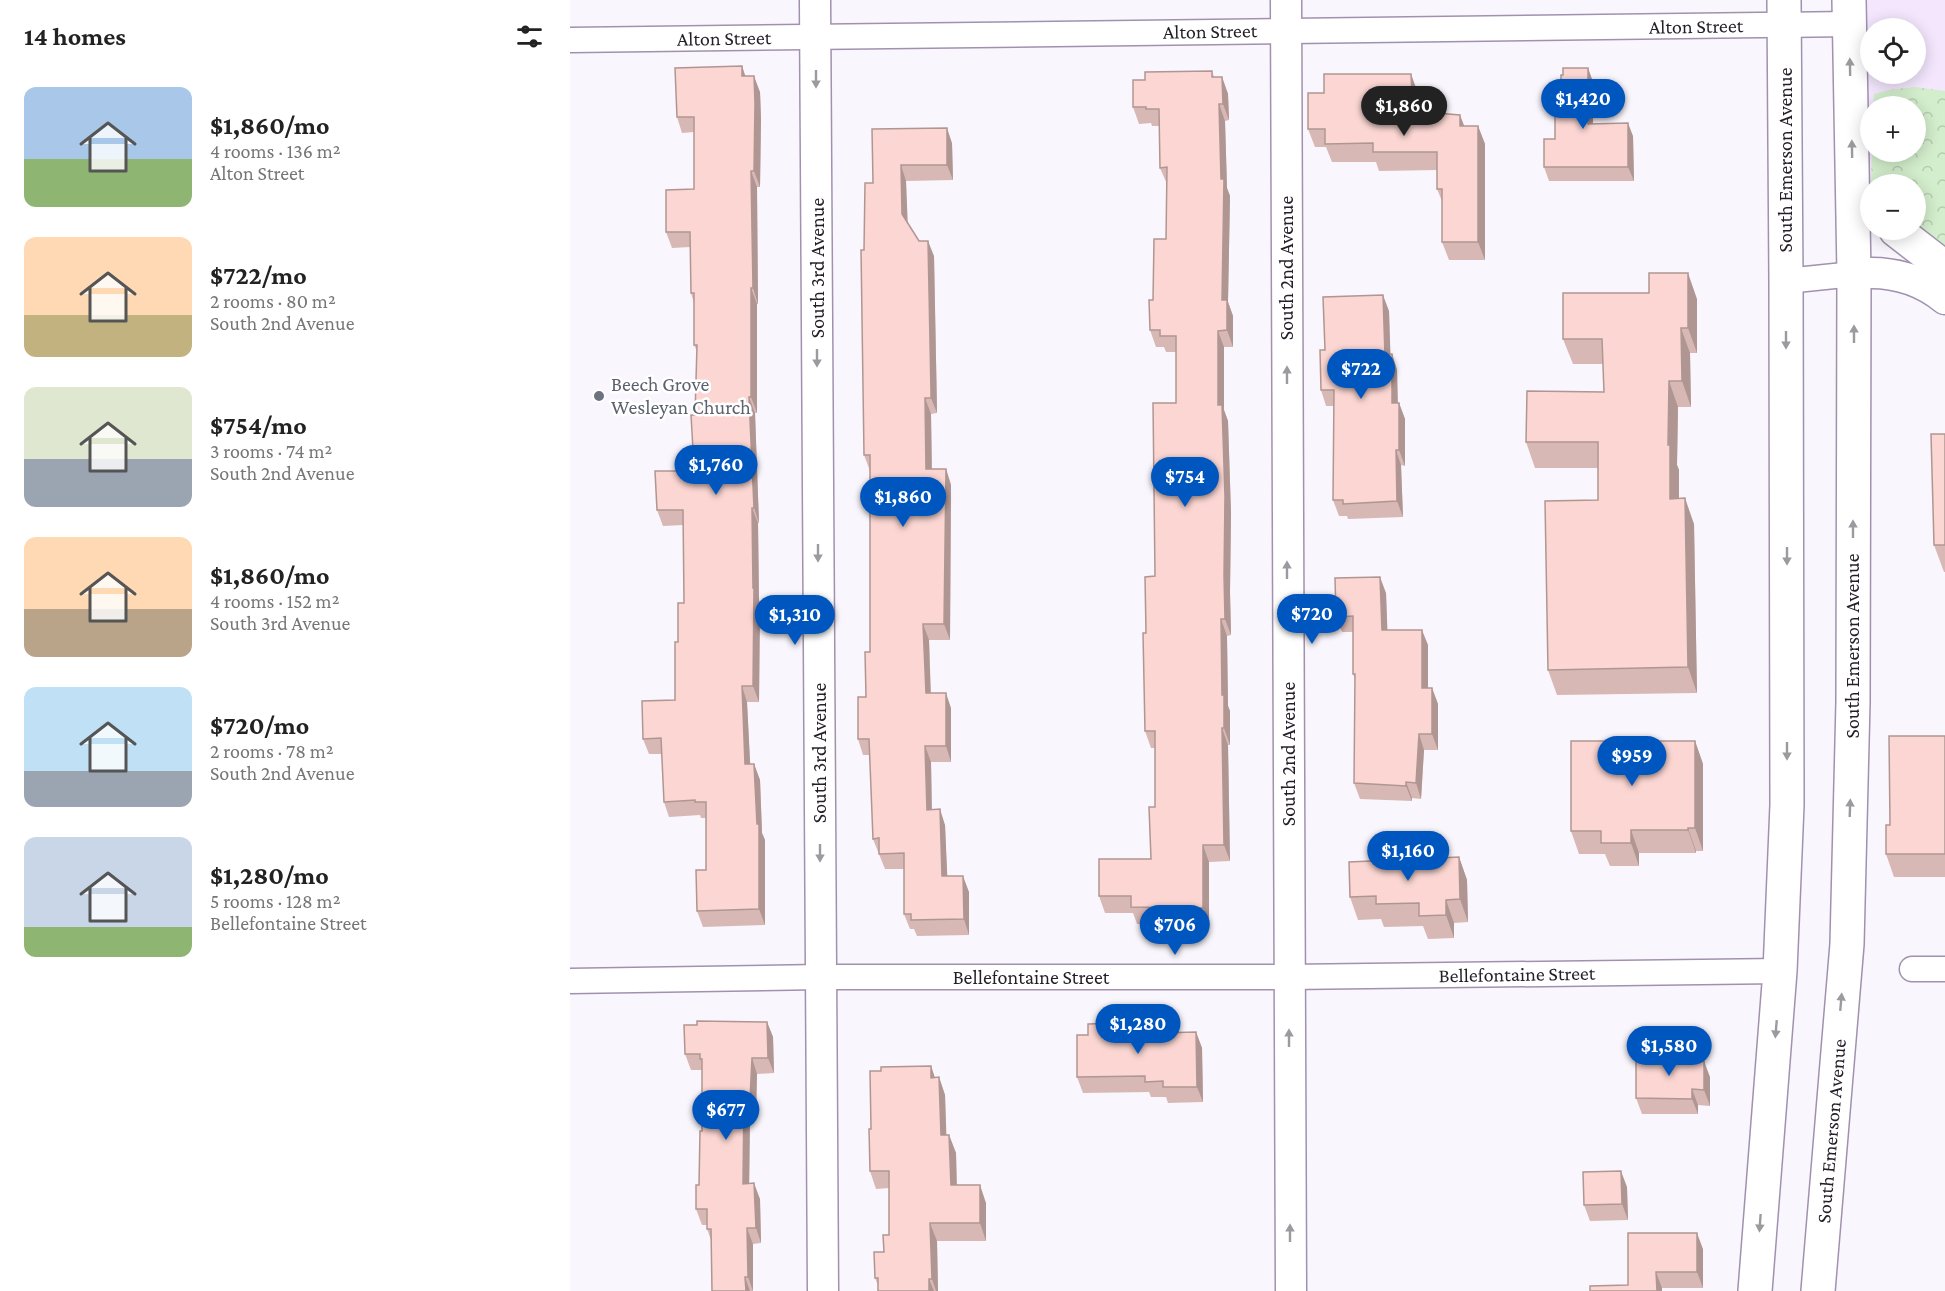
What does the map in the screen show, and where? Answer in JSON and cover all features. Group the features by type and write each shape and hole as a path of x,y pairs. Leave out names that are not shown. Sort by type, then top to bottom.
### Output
{"main road":[{"name":"South Emerson Avenue","path":"1849,12 1860,182"},
{"name":"South Emerson Avenue","path":"1755,1291 1780,971 1787,805 1784,13"},
{"name":"South Emerson Avenue","path":"1818,1291 1847,944 1853,702 1854,274 1860,209"},
{"path":"1909,240 1945,268"}],"street":[{"name":"South 3rd Avenue","path":"815,0 823,1291"},
{"name":"South 2nd Avenue","path":"1286,0 1291,1291"},
{"name":"Alton Street","path":"570,40 1286,30 1849,12"},
{"path":"1786,281 1874,271 1896,274 1926,286 1945,299"},
{"path":"1912,969 1945,969"},
{"name":"Bellefontaine Street","path":"570,981 821,977 1288,977 1780,971"}],"shaded area":[{"path":"1867,0 1945,0 1945,256 1926,239 1926,174 1867,174 1867,162 1926,162 1926,96 1867,96 1867,84 1926,84 1926,18 1867,18"}],"green space":[{"path":"1914,87 1945,91 1945,250 1926,234 1926,174 1871,174 1872,162 1926,162 1926,96 1874,96 1889,90"}],"building":[{"path":"742,66 742,76 754,76 755,103 754,171 751,171 753,288 751,288 751,397 749,397 754,508 752,508 753,686 742,686 745,764 754,764 757,824 759,824 759,909 697,911 696,870 706,870 706,802 695,802 695,800 664,802 661,738 643,739 642,701 675,700 678,603 684,603 683,510 657,510 655,471 688,471 688,467 694,467 691,415 695,415 697,345 694,345 694,293 691,293 690,232 666,232 666,190 694,189 694,117 677,117 675,68"},
{"path":"1563,68 1588,68 1588,124 1628,123 1628,167 1544,167 1544,139 1555,139 1555,97 1561,97"},
{"path":"1212,71 1212,77 1222,77 1223,104 1219,104 1221,179 1224,179 1222,300 1227,300 1227,330 1218,331 1218,405 1222,405 1225,497 1225,619 1221,619 1222,695 1224,695 1224,728 1222,728 1224,845 1203,845 1203,908 1131,907 1131,896 1099,896 1099,859 1151,859 1149,807 1155,807 1155,731 1145,731 1143,633 1146,633 1145,577 1155,576 1153,403 1176,403 1176,336 1160,336 1160,330 1150,330 1149,300 1153,300 1154,239 1166,239 1167,167 1160,168 1159,109 1133,107 1133,80 1145,80 1145,72"},
{"path":"1324,74 1411,74 1412,95 1421,95 1421,109 1424,109 1424,112 1460,115 1460,126 1478,126 1478,242 1442,242 1442,189 1437,189 1437,152 1373,152 1373,143 1325,144 1325,129 1308,129 1308,93 1324,93"},
{"path":"947,128 947,165 901,165 902,214 919,241 928,241 931,398 925,398 926,469 946,469 944,624 923,624 926,693 946,693 946,746 925,746 927,810 940,809 942,876 963,876 964,919 911,920 911,914 904,914 904,853 879,854 879,838 873,839 869,739 858,739 858,697 866,697 865,652 870,652 870,455 864,455 861,250 864,250 865,183 873,183 872,129"},
{"path":"1649,273 1688,273 1688,328 1681,328 1682,381 1669,381 1668,445 1670,445 1670,499 1685,498 1688,667 1548,670 1545,501 1598,500 1598,442 1526,442 1527,391 1604,392 1602,339 1563,339 1563,293 1649,293"},
{"path":"1383,295 1385,355 1392,354 1392,403 1399,403 1399,450 1396,450 1397,501 1343,504 1343,500 1333,500 1334,390 1321,390 1320,350 1325,350 1323,297"},
{"path":"1931,434 1945,434 1945,545 1934,545"},
{"path":"1380,577 1382,630 1422,630 1422,688 1432,688 1432,734 1419,734 1416,783 1406,782 1406,786 1354,783 1353,616 1336,617 1335,578"},
{"path":"1889,736 1945,736 1945,854 1886,854 1886,825 1890,825"},
{"path":"1571,741 1695,741 1695,828 1631,830 1631,843 1601,843 1601,831 1571,831"},
{"path":"1459,857 1460,899 1446,900 1446,915 1419,916 1419,903 1376,904 1376,896 1350,897 1349,862"},
{"path":"697,1021 767,1022 768,1058 752,1058 750,1099 744,1099 743,1184 754,1183 756,1228 747,1228 746,1291 712,1291 711,1229 707,1229 707,1209 696,1209 700,1131 702,1131 702,1059 700,1059 700,1054 685,1054 684,1025 697,1025"},
{"path":"1120,1023 1120,1034 1196,1032 1197,1087 1163,1087 1163,1081 1145,1082 1145,1076 1077,1077 1077,1035 1088,1035 1088,1024"},
{"path":"1649,1054 1690,1055 1690,1061 1704,1061 1704,1090 1692,1089 1692,1099 1636,1098 1636,1060 1649,1061"},
{"path":"931,1066 931,1078 939,1077 941,1135 949,1135 951,1185 980,1185 980,1223 930,1223 932,1279 929,1279 929,1291 878,1291 874,1252 884,1252 883,1235 889,1235 889,1171 870,1171 870,1071 881,1071 881,1067"},
{"path":"1621,1171 1622,1204 1584,1205 1583,1172"},
{"path":"1628,1233 1697,1233 1697,1272 1656,1272 1657,1291 1590,1291 1590,1286 1628,1285"}],"place":[{"name":"Beech Grove Wesleyan Church","path":"599,396"}]}
